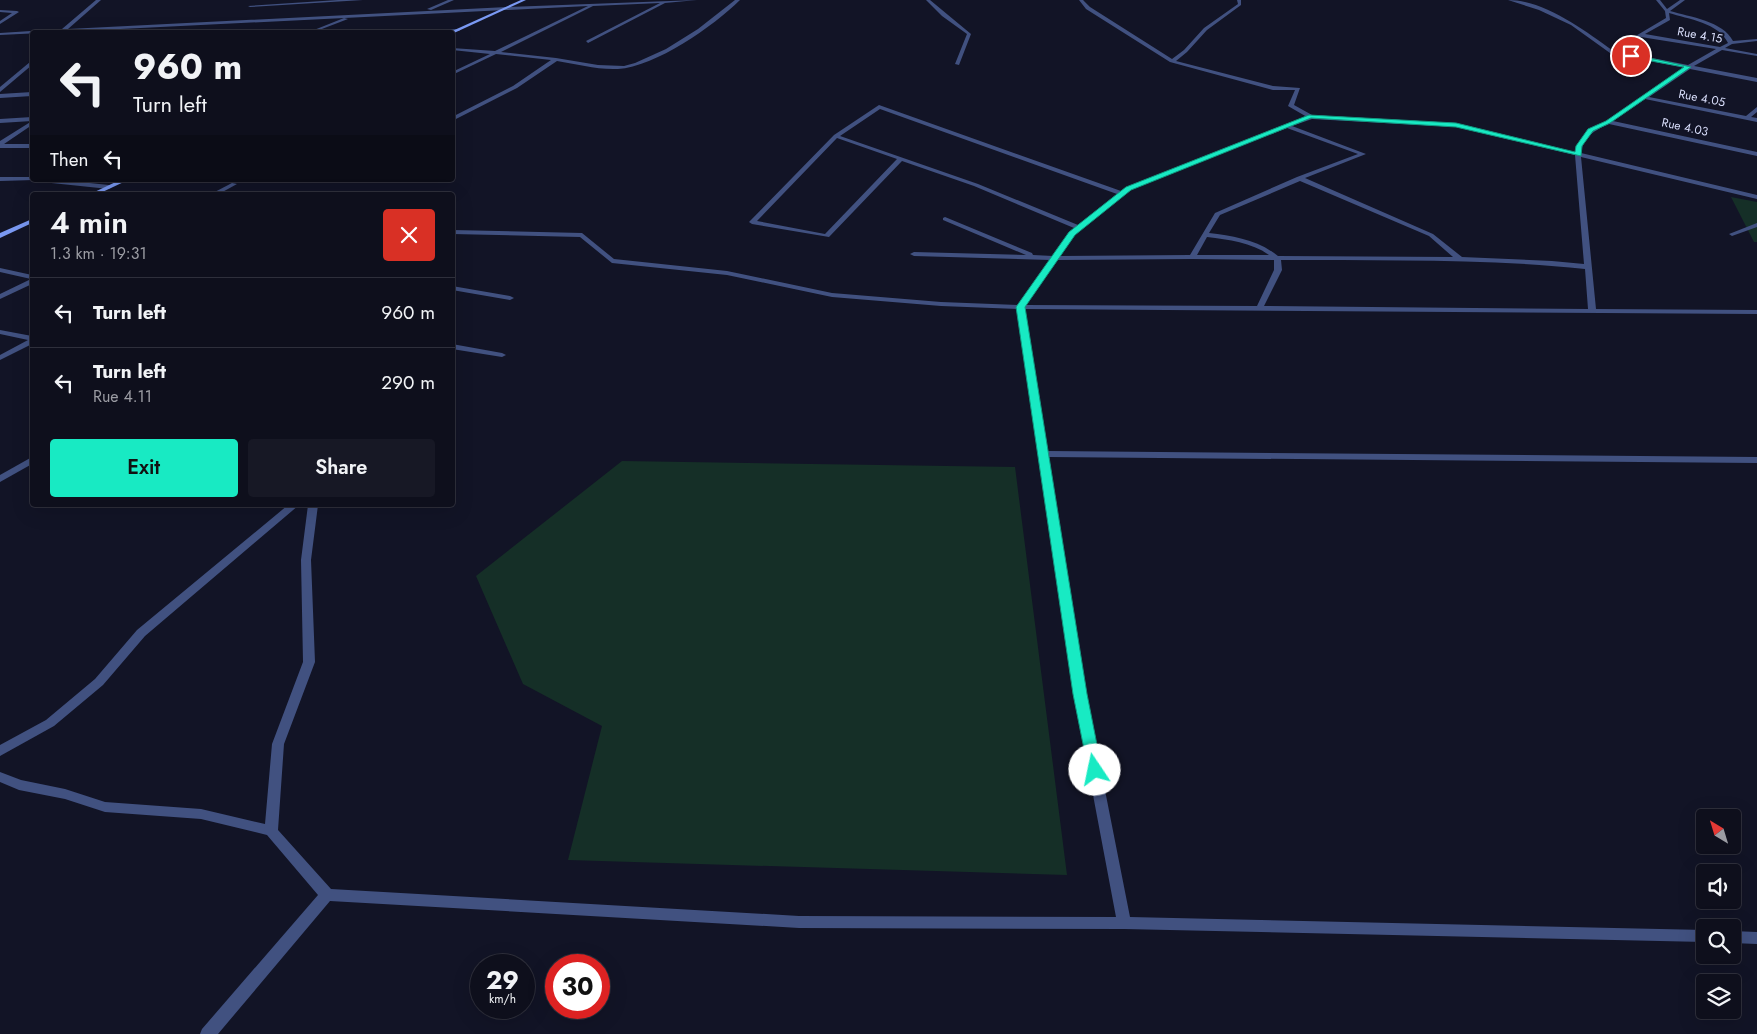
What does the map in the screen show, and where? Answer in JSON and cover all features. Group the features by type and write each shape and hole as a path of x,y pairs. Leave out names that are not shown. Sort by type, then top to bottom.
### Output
{"street":[{"path":"64,30 99,0"},
{"path":"244,21 245,14 254,0"},
{"path":"250,6 361,0"},
{"path":"423,12 452,0"},
{"path":"455,31 524,0"},
{"path":"455,73 603,0"},
{"path":"91,30 423,12 695,0"},
{"path":"455,49 556,59 610,68 638,64 717,19 738,0"},
{"path":"928,0 969,34 957,64"},
{"path":"1081,0 1088,8 1172,61 1273,88 1298,89 1291,106 1311,116 1456,125 1757,197"},
{"path":"1172,61 1187,52 1201,34 1222,15 1240,4 1239,0"},
{"path":"1510,0 1541,9 1573,24 1612,52 1757,80"},
{"path":"1612,52 1668,19 1667,11 1658,0"},
{"path":"1667,11 1683,0"},
{"path":"588,42 666,1"},
{"path":"0,11 17,12 0,23"},
{"path":"1667,11 1721,29 1730,38 1731,43"},
{"path":"316,30 351,16"},
{"path":"145,30 150,26"},
{"path":"0,34 30,33"},
{"name":"Rue 4.15","path":"1640,35 1757,54"},
{"path":"1592,311 1578,155 1579,146 1591,130 1608,122 1719,48 1731,43 1757,40"},
{"path":"455,117 515,87 556,59"},
{"path":"0,90 30,65"},
{"path":"0,96 30,94"},
{"name":"Rue 4.05","path":"1643,97 1757,120"},
{"path":"901,158 827,236 752,222 836,136 879,107 1122,194"},
{"path":"1747,118 1757,109"},
{"path":"1124,923 1080,694 1021,307 1072,233 1129,188 1311,116"},
{"path":"0,121 30,119"},
{"name":"Rue 4.03","path":"1608,122 1757,154"},
{"path":"0,145 30,124"},
{"path":"1192,257 1217,214 1299,178 1363,154 1286,126"},
{"path":"836,136 976,185 1079,228"},
{"path":"0,145 30,146"},
{"path":"1299,178 1431,236 1460,259"},
{"path":"0,179 30,180"},
{"path":"61,182 109,187"},
{"path":"98,192 120,182"},
{"path":"218,192 234,184"},
{"path":"945,219 1037,258"},
{"path":"0,236 30,222"},
{"path":"1732,234 1757,225"},
{"path":"455,232 582,235 612,261 727,273 832,295 941,304 1021,307 1757,312"},
{"path":"1205,235 1242,240 1268,250 1277,258 1278,270 1259,309"},
{"path":"914,254 1037,258 1460,259 1552,263 1588,267"},
{"path":"0,270 30,276"},
{"path":"0,297 30,282"},
{"path":"455,289 510,298"},
{"path":"0,332 30,339"},
{"path":"0,358 30,340"},
{"path":"455,347 502,355"},
{"path":"1043,454 1757,460"},
{"path":"0,479 30,461"},
{"path":"0,751 50,723 92,688 141,633 292,507"},
{"path":"271,831 278,744 308,662 306,560 314,507"},
{"path":"0,777 19,785 65,794 105,807 201,814 271,831 327,895 799,922 1124,923 1696,936"},
{"path":"208,1034 327,895"},
{"path":"1741,937 1757,938"}],"green space":[{"path":"1731,197 1757,202 1757,242 1754,242"},
{"path":"622,461 1015,467 1067,875 568,860 602,726 523,684 476,576"}],"route":[{"path":"1095,770 1080,694 1021,307 1072,233 1129,188 1311,116 1456,125 1578,155 1579,146 1591,130 1608,122 1689,67 1631,56"}]}
